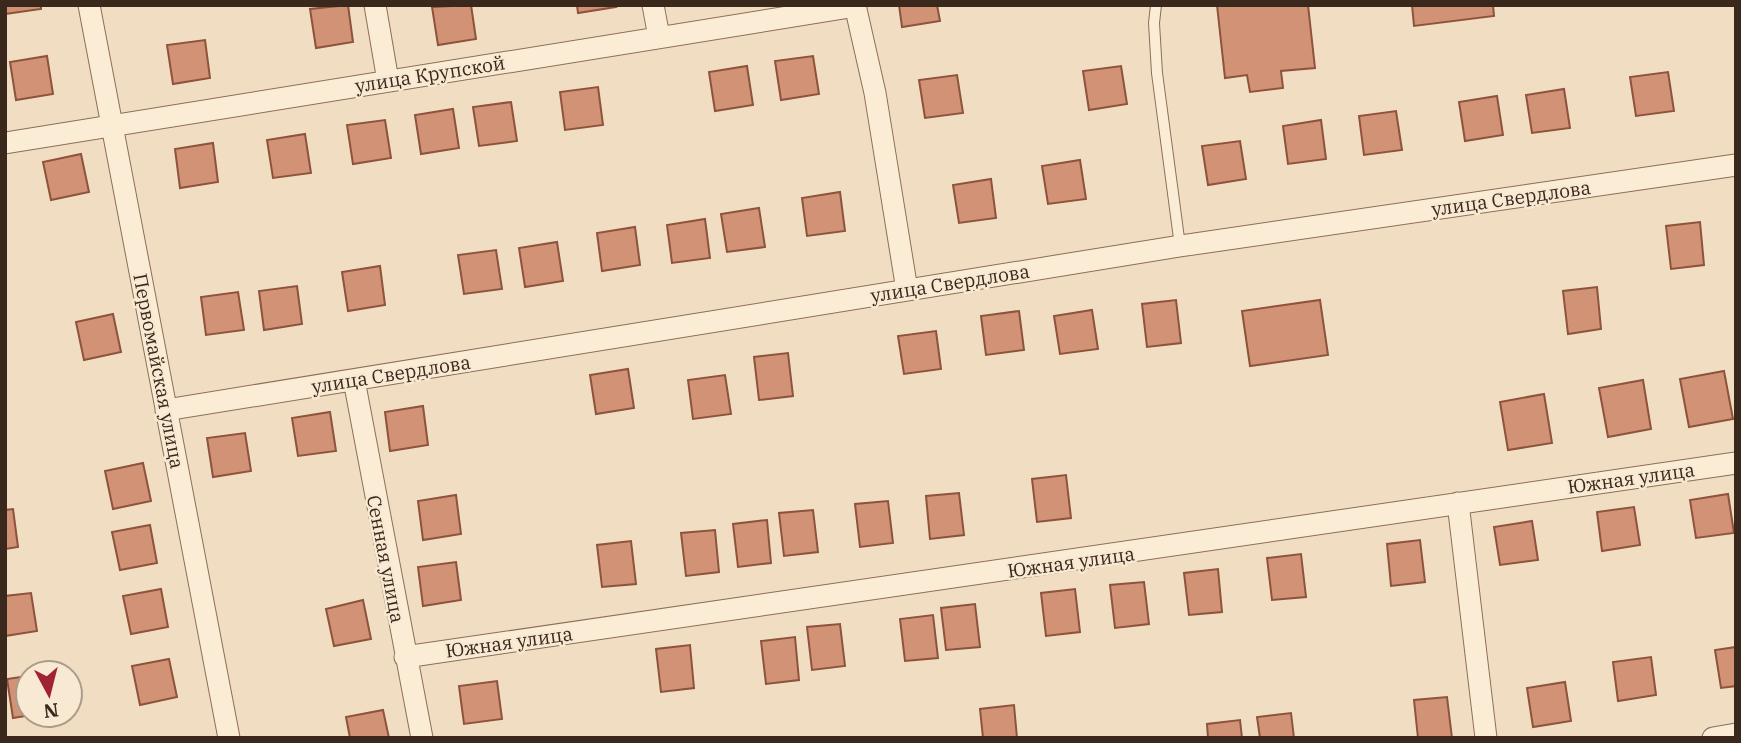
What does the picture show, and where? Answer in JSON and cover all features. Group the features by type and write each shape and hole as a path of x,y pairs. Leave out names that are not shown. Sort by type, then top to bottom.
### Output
{"street":[{"name":"Первомайская улица","path":"89,5 229,738"},
{"path":"375,5 388,81"},
{"path":"653,5 659,37"},
{"name":"улица Крупской","path":"5,143 855,6"},
{"path":"855,6 875,93 907,290"},
{"name":"улица Свердлова","path":"166,410 1180,246 1736,165"},
{"name":"Сенная улица","path":"354,380 422,738"},
{"name":"Южная улица","path":"405,657 1736,463"},
{"path":"1458,503 1486,738"},
{"path":"1713,738 1736,734"}],"lane":[{"path":"1156,5 1154,23 1157,73 1180,246"}],"building":[{"path":"5,5 41,5 41,9 5,14"},
{"path":"348,5 353,42 316,48 310,9"},
{"path":"471,5 476,39 438,45 432,7"},
{"path":"577,5 615,5 616,7 578,13"},
{"path":"899,5 937,5 940,21 902,27"},
{"path":"1217,5 1308,5 1315,68 1281,71 1283,88 1250,92 1247,75 1225,78"},
{"path":"1412,5 1493,5 1494,16 1414,26"},
{"path":"205,40 210,78 173,84 167,45"},
{"path":"47,56 53,94 16,100 10,62"},
{"path":"813,56 819,94 781,100 775,61"},
{"path":"747,66 753,105 715,111 709,72"},
{"path":"1121,66 1127,104 1089,110 1083,71"},
{"path":"1668,72 1674,111 1636,116 1630,77"},
{"path":"957,75 963,113 925,118 919,80"},
{"path":"598,87 603,125 565,130 560,92"},
{"path":"1564,89 1570,128 1532,133 1526,95"},
{"path":"1497,96 1503,135 1465,141 1459,102"},
{"path":"511,102 517,141 479,146 473,107"},
{"path":"453,109 459,148 421,154 415,115"},
{"path":"1396,111 1402,150 1364,155 1359,116"},
{"path":"385,120 391,158 353,164 347,125"},
{"path":"1321,120 1326,159 1288,164 1283,126"},
{"path":"305,134 311,173 273,178 267,140"},
{"path":"1240,141 1246,179 1208,185 1202,146"},
{"path":"213,143 218,182 180,188 175,149"},
{"path":"81,154 89,192 51,200 43,162"},
{"path":"1080,160 1086,199 1048,204 1042,166"},
{"path":"991,179 996,218 959,223 953,185"},
{"path":"840,192 845,231 807,236 802,198"},
{"path":"759,208 765,247 727,252 721,214"},
{"path":"705,219 710,258 672,263 667,225"},
{"path":"1700,222 1704,265 1671,269 1666,226"},
{"path":"635,227 640,265 602,271 597,233"},
{"path":"557,242 563,281 525,287 519,248"},
{"path":"496,250 502,289 464,294 458,255"},
{"path":"380,266 385,305 348,311 342,272"},
{"path":"297,286 302,324 264,330 259,291"},
{"path":"1597,287 1601,329 1568,334 1563,291"},
{"path":"238,292 244,330 206,335 201,297"},
{"path":"1176,300 1181,343 1147,347 1142,304"},
{"path":"1320,300 1328,355 1250,366 1242,311"},
{"path":"1092,310 1098,349 1060,354 1054,316"},
{"path":"1019,311 1024,350 986,355 981,316"},
{"path":"113,314 121,352 84,360 76,322"},
{"path":"936,331 941,369 904,374 898,336"},
{"path":"788,353 793,396 759,400 754,357"},
{"path":"628,369 634,408 596,414 590,375"},
{"path":"1724,371 1733,419 1689,427 1680,379"},
{"path":"725,375 731,414 693,419 688,380"},
{"path":"1643,380 1651,429 1608,437 1599,388"},
{"path":"1544,394 1552,443 1508,450 1500,402"},
{"path":"423,406 428,445 390,451 385,412"},
{"path":"330,412 336,451 298,456 292,418"},
{"path":"245,433 251,471 213,477 207,438"},
{"path":"143,463 151,501 113,509 105,471"},
{"path":"1066,475 1071,518 1037,522 1032,479"},
{"path":"959,493 964,535 930,539 926,496"},
{"path":"1728,494 1734,533 1696,538 1690,500"},
{"path":"456,495 461,534 423,540 418,501"},
{"path":"888,501 893,543 860,547 855,504"},
{"path":"1634,507 1640,545 1602,551 1597,512"},
{"path":"13,509 18,547 5,549 5,510"},
{"path":"813,510 818,552 784,556 779,513"},
{"path":"767,520 771,563 738,567 733,524"},
{"path":"1532,521 1538,560 1500,565 1494,527"},
{"path":"150,525 157,563 120,570 112,532"},
{"path":"715,530 719,572 686,576 681,533"},
{"path":"1420,540 1425,582 1391,586 1387,544"},
{"path":"631,541 636,584 602,587 597,545"},
{"path":"1301,554 1306,597 1272,600 1267,558"},
{"path":"456,562 461,600 423,606 418,567"},
{"path":"1218,569 1222,612 1189,615 1184,573"},
{"path":"1144,582 1149,624 1115,628 1110,585"},
{"path":"161,589 168,627 131,634 123,596"},
{"path":"1075,589 1080,632 1046,636 1041,593"},
{"path":"31,593 37,631 5,636 5,596"},
{"path":"363,600 371,639 334,646 326,609"},
{"path":"975,604 980,647 946,650 941,608"},
{"path":"933,615 938,658 905,661 900,619"},
{"path":"840,624 845,666 812,670 807,627"},
{"path":"795,637 799,680 766,684 761,641"},
{"path":"690,645 694,688 661,692 656,649"},
{"path":"1736,647 1736,686 1721,688 1715,650"},
{"path":"1651,657 1656,695 1618,701 1613,662"},
{"path":"169,659 177,697 140,705 132,666"},
{"path":"14,678 14,718 13,718 7,679"},
{"path":"497,681 502,719 464,724 459,686"},
{"path":"1565,682 1571,721 1533,727 1527,688"},
{"path":"1447,697 1452,738 1418,738 1414,700"},
{"path":"1014,705 1017,738 983,738 980,709"},
{"path":"383,710 389,738 350,738 346,717"},
{"path":"1291,713 1294,738 1260,738 1257,717"},
{"path":"1240,720 1242,738 1208,738 1207,724"}]}
